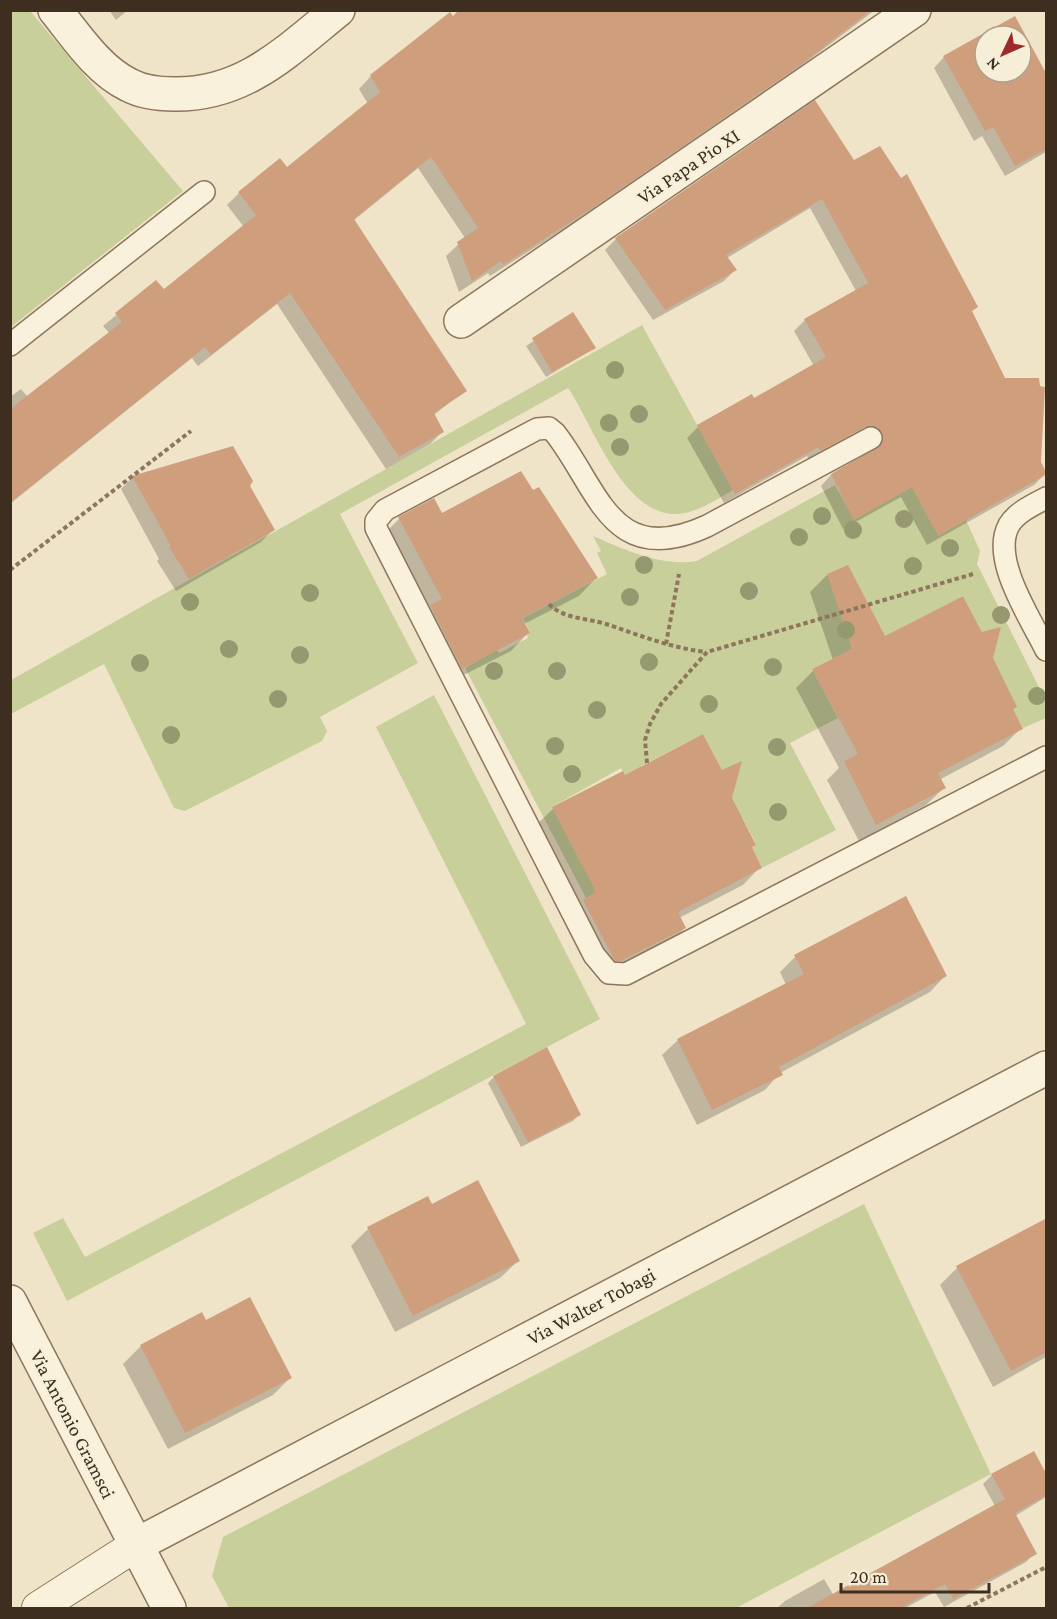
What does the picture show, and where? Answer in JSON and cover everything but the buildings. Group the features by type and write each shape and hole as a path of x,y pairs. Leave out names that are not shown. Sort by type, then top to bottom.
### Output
{"street":[{"path":"55,10 93,57 111,74 130,86 158,94 192,94 232,86 259,73 338,10"},
{"name":"Via Papa Pio XI","path":"461,321 914,10"},
{"name":"Via Walter Tobagi","path":"136,1545 1047,1068"},
{"name":"Via Antonio Gramsci","path":"10,1302 169,1608"},
{"path":"38,1608 136,1545"}],"lane":[{"path":"10,345 204,192"},
{"path":"871,438 743,507 678,536 650,537 636,533 612,519 594,497 560,439 549,428 537,429 385,510 376,521 378,535 589,945 601,966 609,973 626,974 1047,757"},
{"path":"1047,498 1018,514 1010,524 1004,538 1006,565 1047,650"}],"path":[{"path":"10,570 190,431"},
{"path":"666,644 679,585 678,536"},
{"path":"549,604 555,610 566,614 604,623 666,644 707,652 1006,565"},
{"path":"647,763 645,740 650,724 661,704 707,652"},
{"path":"967,1608 1047,1567"}],"green space":[{"path":"11,10 30,11 183,191 11,327"},
{"path":"642,325 733,490 700,508 678,514 659,511 641,501 612,466 568,388 340,514 418,663 320,717 327,731 322,741 185,811 174,808 104,664 11,714 11,680"},
{"path":"835,485 854,519 912,487 938,535 966,520 980,551 977,564 1046,701 1046,718 1023,728 989,673 982,632 963,596 901,628 909,644 851,645 852,649 812,669 838,718 790,743 836,830 762,868 752,847 756,844 743,819 728,811 722,770 703,734 641,766 648,783 633,790 621,768 552,807 597,893 586,898 465,668 497,650 499,653 528,638 527,635 530,633 523,618 607,574 597,553 601,551 593,536 644,556 670,562 697,561"},
{"path":"434,695 600,1019 67,1301 33,1233 63,1218 85,1257 526,1024 376,727"},
{"path":"864,1204 991,1474 736,1608 229,1608 212,1576 223,1537"}]}
